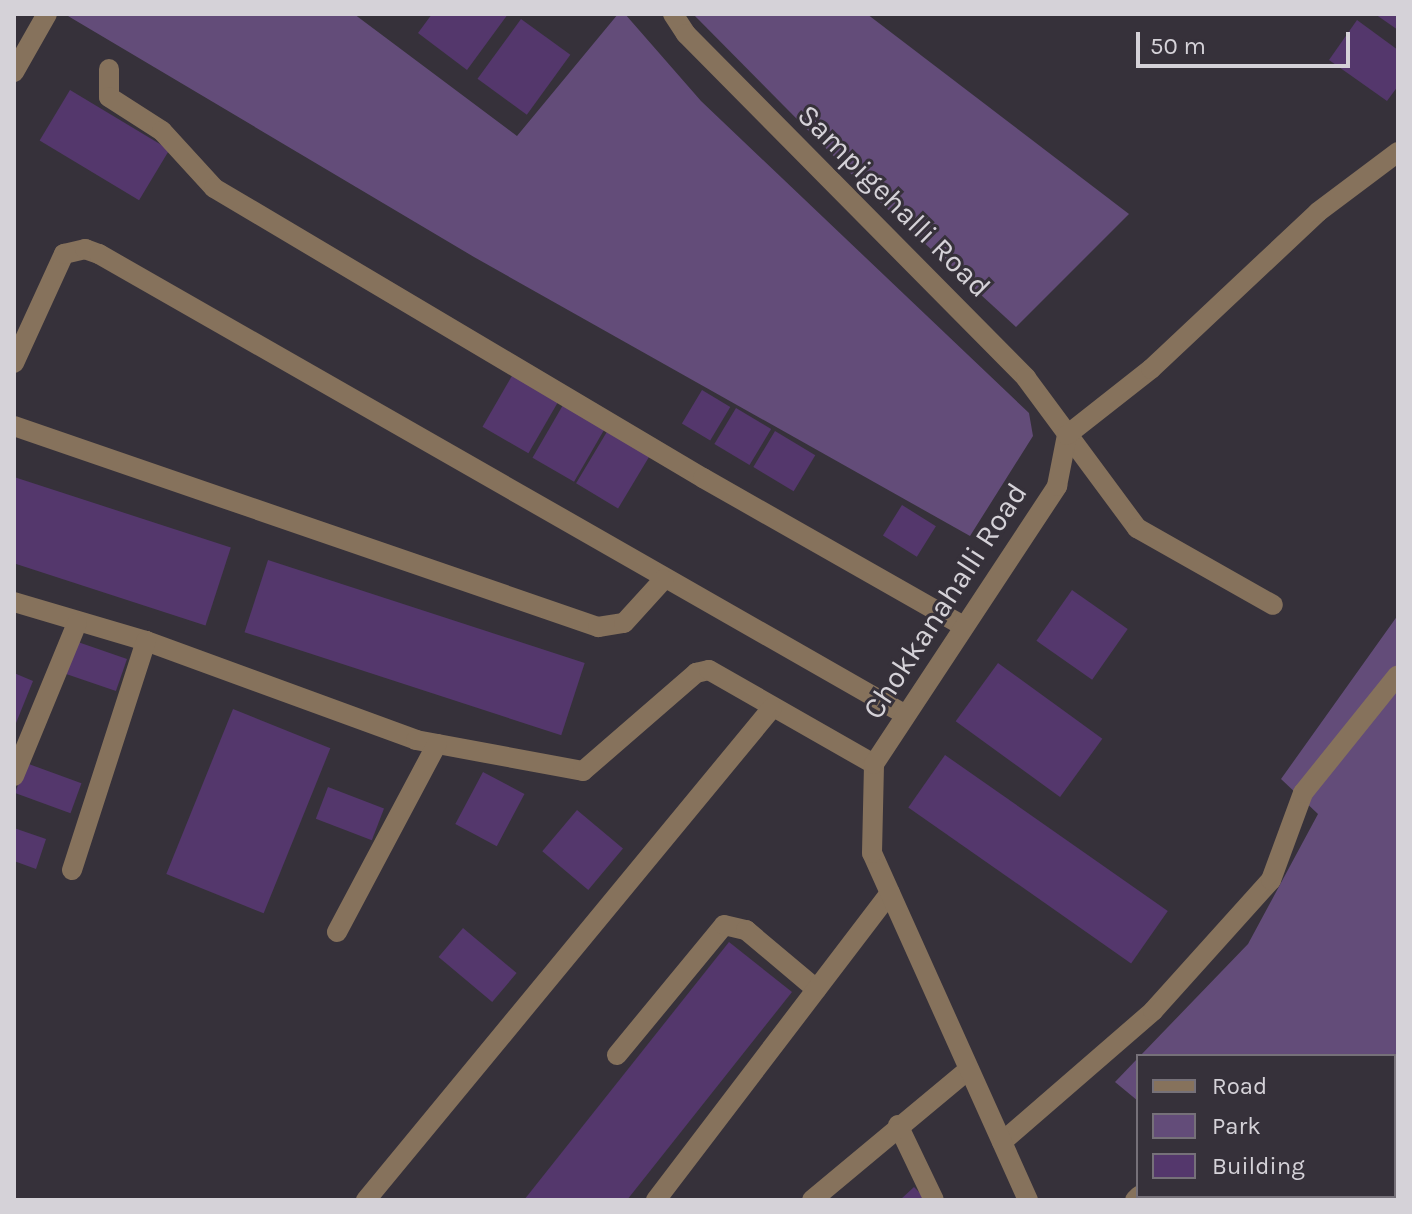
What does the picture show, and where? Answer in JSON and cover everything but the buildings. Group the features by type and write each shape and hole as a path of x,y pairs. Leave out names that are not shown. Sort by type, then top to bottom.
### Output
{"street":[{"path":"14,72 47,14"},
{"name":"Sampigehalli Road","path":"673,14 686,34 1026,378 1137,528 1273,605"},
{"path":"109,69 109,97 162,131 214,188 703,478 964,626"},
{"path":"1067,435 1151,369 1318,212 1398,152"},
{"path":"14,363 64,254 85,249 906,715"},
{"path":"14,426 598,627 624,623 664,579"},
{"name":"Chokkanahalli Road","path":"1028,1200 872,853 874,764 1057,486 1067,435"},
{"path":"14,602 146,641 437,744 583,771 702,670 717,673 772,708 874,764"},
{"path":"14,776 77,623"},
{"path":"72,870 146,641"},
{"path":"1002,1142 1153,1011 1271,880 1303,793 1398,675"},
{"path":"366,1200 772,708"},
{"path":"337,932 437,744"},
{"path":"656,1200 890,893"},
{"path":"617,1055 724,925 746,930 816,989"},
{"path":"812,1200 898,1125 969,1069"},
{"path":"898,1125 934,1200"}],"green space":[{"path":"354,14 517,136 618,14 625,14 701,101 1029,413 1033,436 970,536 474,257 68,16"},
{"path":"693,14 867,14 1129,214 1016,327 873,196"},
{"path":"1398,615 1398,1200 1258,1198 1396,1198 1396,1054 1142,1054 1248,944 1318,814 1281,779"},
{"path":"1136,1060 1136,1099 1115,1082"}]}
